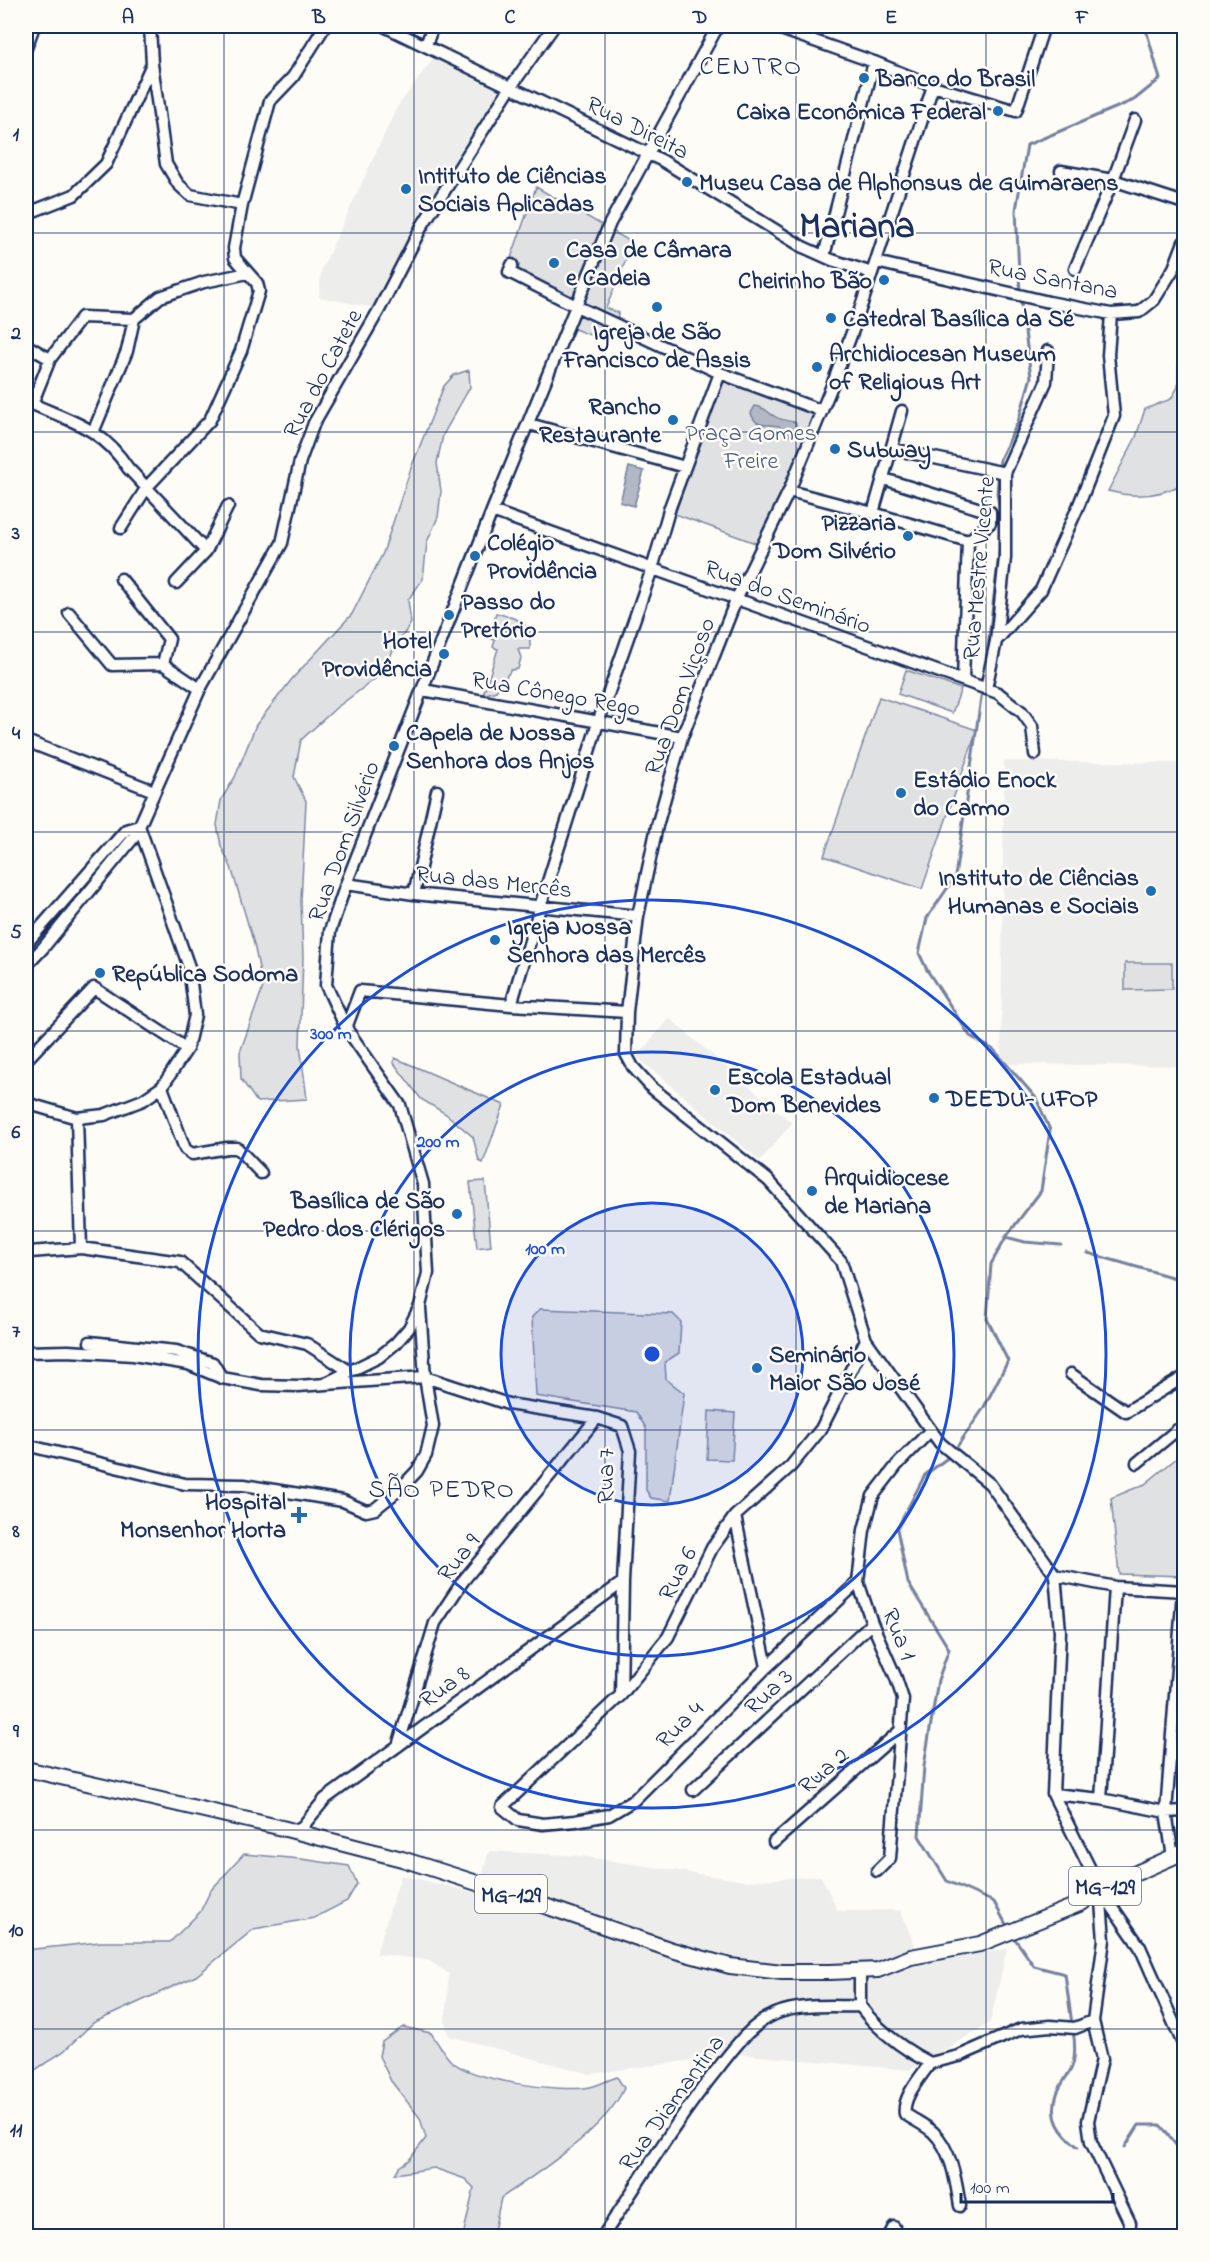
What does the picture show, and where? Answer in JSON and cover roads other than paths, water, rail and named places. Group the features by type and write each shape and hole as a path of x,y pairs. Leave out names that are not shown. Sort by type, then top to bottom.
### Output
{"main road":[{"name":"MG-129","path":"26,1769 298,1832 402,1859 510,1893 672,1950 730,1966 782,1972 878,1970 911,1957 980,1944 1082,1903 1100,1889 1179,1855"}],"street":[{"path":"26,48 34,26"},
{"path":"150,26 152,64 166,164 178,184 190,195 242,205"},
{"path":"121,528 147,487 210,420 241,351 259,291 257,283 235,258 234,248 242,205 270,101 293,77 325,26"},
{"name":"Rua Direita","path":"384,26 647,153 682,172 779,233 824,256 872,273"},
{"path":"426,45 432,26"},
{"name":"Rua do Catete","path":"26,966 135,836 200,689 282,543 300,461 314,423 379,310 422,226 510,88 554,26"},
{"name":"Rua Dom Silvério","path":"420,1306 428,1273 423,1184 399,1105 345,1028 326,985 330,931 346,884 492,511 610,223 718,26"},
{"path":"772,26 783,28 933,86 1016,111 1044,26"},
{"path":"824,256 874,62"},
{"path":"26,214 74,195 106,164 152,64"},
{"name":"Rua Dom Viçoso","path":"933,86 856,322 822,411 789,491 736,600 682,737 657,826 638,916 627,1012 626,1054 633,1067 652,1088 768,1180 841,1261 866,1340 939,1443 990,1484 1055,1575"},
{"path":"1075,269 1113,180 1135,120"},
{"path":"1061,171 1113,180 1185,203"},
{"name":"Rua Santana","path":"876,262 1048,302 1111,314 1139,312 1154,300 1174,268 1185,242"},
{"path":"512,265 509,273 576,306 720,373 822,411"},
{"path":"94,430 127,351 134,319 160,297 204,282 248,273"},
{"path":"996,641 1041,590 1078,507 1114,416 1108,355 1111,314"},
{"path":"134,319 82,317 51,359 29,403 94,430 120,454 128,468 206,551"},
{"path":"26,345 51,359"},
{"name":"Rua Mestre Vicente","path":"986,689 996,641 1005,558 1005,473 1046,382 1048,351"},
{"path":"512,1005 540,907 598,723 652,569 670,507 720,373"},
{"path":"873,513 902,411"},
{"path":"529,424 685,467"},
{"path":"892,449 1005,473"},
{"path":"884,479 990,512 990,523 968,541"},
{"path":"789,491 968,541"},
{"path":"176,583 206,551 228,506"},
{"name":"Rua do Seminário","path":"492,511 998,693 1022,712 1032,726 1035,754"},
{"path":"968,541 968,682"},
{"path":"121,579 169,639 163,664"},
{"path":"69,614 112,665 163,664 200,689"},
{"name":"Rua Cônego Rego","path":"423,690 682,737"},
{"path":"26,741 154,791"},
{"path":"414,894 437,792"},
{"path":"26,1103 77,1118 105,1115 143,1100 162,1087 187,1049 195,1016 189,967 139,826 126,830 28,941 43,948"},
{"name":"Rua das Mercês","path":"346,884 414,894 638,916"},
{"path":"26,1060 94,988 187,1049"},
{"path":"345,1028 360,991 512,1005 627,1012"},
{"path":"162,1087 185,1149 192,1154 237,1148 261,1173"},
{"path":"77,1118 81,1248"},
{"path":"26,1248 30,1252 81,1248 180,1263 259,1333 307,1344 349,1371"},
{"path":"326,1383 379,1357 409,1328 420,1306"},
{"path":"26,1445 185,1484 226,1484 343,1501 366,1511 375,1509 401,1488 417,1471 426,1455 433,1426 425,1377 420,1306"},
{"name":"Rua 6","path":"502,1807 621,1695 668,1637 712,1548 735,1516 791,1466 821,1429 866,1340"},
{"path":"90,1342 176,1352 213,1364 222,1378"},
{"path":"26,1352 68,1351 133,1355 188,1364 222,1378 261,1385 298,1386 425,1377"},
{"path":"1071,1374 1125,1412 1185,1377"},
{"name":"Rua 7","path":"425,1377 508,1404 597,1418 622,1426 630,1451 623,1582 621,1695"},
{"name":"Rua 9","path":"398,1746 435,1623 463,1581 597,1418"},
{"path":"1137,1463 1177,1430 1185,1437"},
{"name":"Rua 1","path":"877,1871 890,1858 903,1699 858,1582 864,1530 873,1496 897,1465 930,1431"},
{"path":"735,1516 767,1667"},
{"path":"1179,1855 1166,1812 1184,1591 1115,1587 1055,1575 1060,1631 1053,1794 1100,1889 1140,1947 1185,2046"},
{"name":"Rua 8","path":"298,1832 325,1800 623,1582"},
{"name":"Rua 4","path":"502,1807 518,1820 530,1823 575,1821 609,1815 634,1800 767,1667 858,1582"},
{"path":"1101,1799 1115,1587"},
{"name":"Rua 3","path":"693,1790 872,1623"},
{"name":"Rua 2","path":"774,1842 901,1730"},
{"path":"1053,1794 1101,1799 1166,1812 1185,1811"},
{"path":"1100,1889 1104,1940 1093,2021 1102,2059 1088,2121 1091,2142 1130,2223 1129,2236"},
{"path":"860,1970 860,2006 871,2020 910,2053 930,2063 959,2056 1021,2029 1050,2026 1075,2028 1093,2021"},
{"name":"Rua Diamantina","path":"603,2236 696,2095 755,2026 774,2015 793,2008 860,2006"},
{"path":"930,2063 906,2100 904,2109 906,2114 933,2132 943,2145 956,2182 960,2206"}],"waterway":[{"path":"1000,512 997,493 1000,459 1018,422 1031,377 1020,294 1016,210 1027,145 1134,100 1160,79 1145,26"},
{"path":"986,664 1000,545"},
{"path":"954,1451 983,1409 1008,1361 987,1319 991,1264 1006,1237 1041,1191 1050,1130 1036,1098 994,1050 970,1036 927,970 919,953 927,918 955,877 982,691"},
{"path":"1006,1237 1025,1242 1061,1245"},
{"path":"1088,1253 1175,1278 1184,1286"},
{"path":"950,1456 925,1475 897,1529 908,1583 949,1649 938,1680 924,1766 919,1836 947,1881 994,1902 1008,1928"},
{"path":"1013,1936 1034,1966 1065,1974 1072,2024"},
{"path":"1073,2031 1074,2060 1057,2094 1054,2110 1061,2130 1078,2147"},
{"path":"1125,2147 1139,2125 1160,2125 1184,2155"}],"place":[{"name":"Banco do Brasil","path":"864,78"},
{"name":"Caixa Econômica Federal","path":"998,111"},
{"name":"Museu Casa de Alphonsus de Guimaraens","path":"687,182"},
{"name":"Intituto de Ciências Sociais Aplicadas","path":"406,189"},
{"name":"Casa de Câmara e Cadeia","path":"554,263"},
{"name":"Cheirinho Bão","path":"884,280"},
{"name":"Igreja de São Francisco de Assis","path":"657,307"},
{"name":"Catedral Basílica da Sé","path":"831,318"},
{"name":"Archidiocesan Museum of Religious Art","path":"817,367"},
{"name":"Rancho Restaurante","path":"673,420"},
{"name":"Subway","path":"835,449"},
{"name":"Pizzaria Dom Silvério","path":"908,536"},
{"name":"Colégio Providência","path":"475,556"},
{"name":"Passo do Pretório","path":"449,615"},
{"name":"Hotel Providência","path":"444,654"},
{"name":"Capela de Nossa Senhora dos Anjos","path":"394,746"},
{"name":"Estádio Enock do Carmo","path":"901,793"},
{"name":"Instituto de Ciências Humanas e Sociais","path":"1151,891"},
{"name":"Igreja Nossa Senhora das Mercês","path":"495,940"},
{"name":"República Sodoma","path":"100,973"},
{"name":"Escola Estadual Dom Benevides","path":"715,1090"},
{"name":"DEEDU- UFOP","path":"934,1098"},
{"name":"Arquidiocese de Mariana","path":"812,1191"},
{"name":"Basílica de São Pedro dos Clérigos","path":"457,1214"},
{"name":"Seminário Maior São José","path":"757,1368"},
{"name":"Hospital Monsenhor Horta","path":"299,1515"}],"district":[{"name":"CENTRO","path":"751,65"},
{"name":"Mariana","path":"857,224"},
{"name":"SÃO PEDRO","path":"442,1488"}],"park label":[{"name":"Praça Gomes Freire","path":"751,446"}]}
